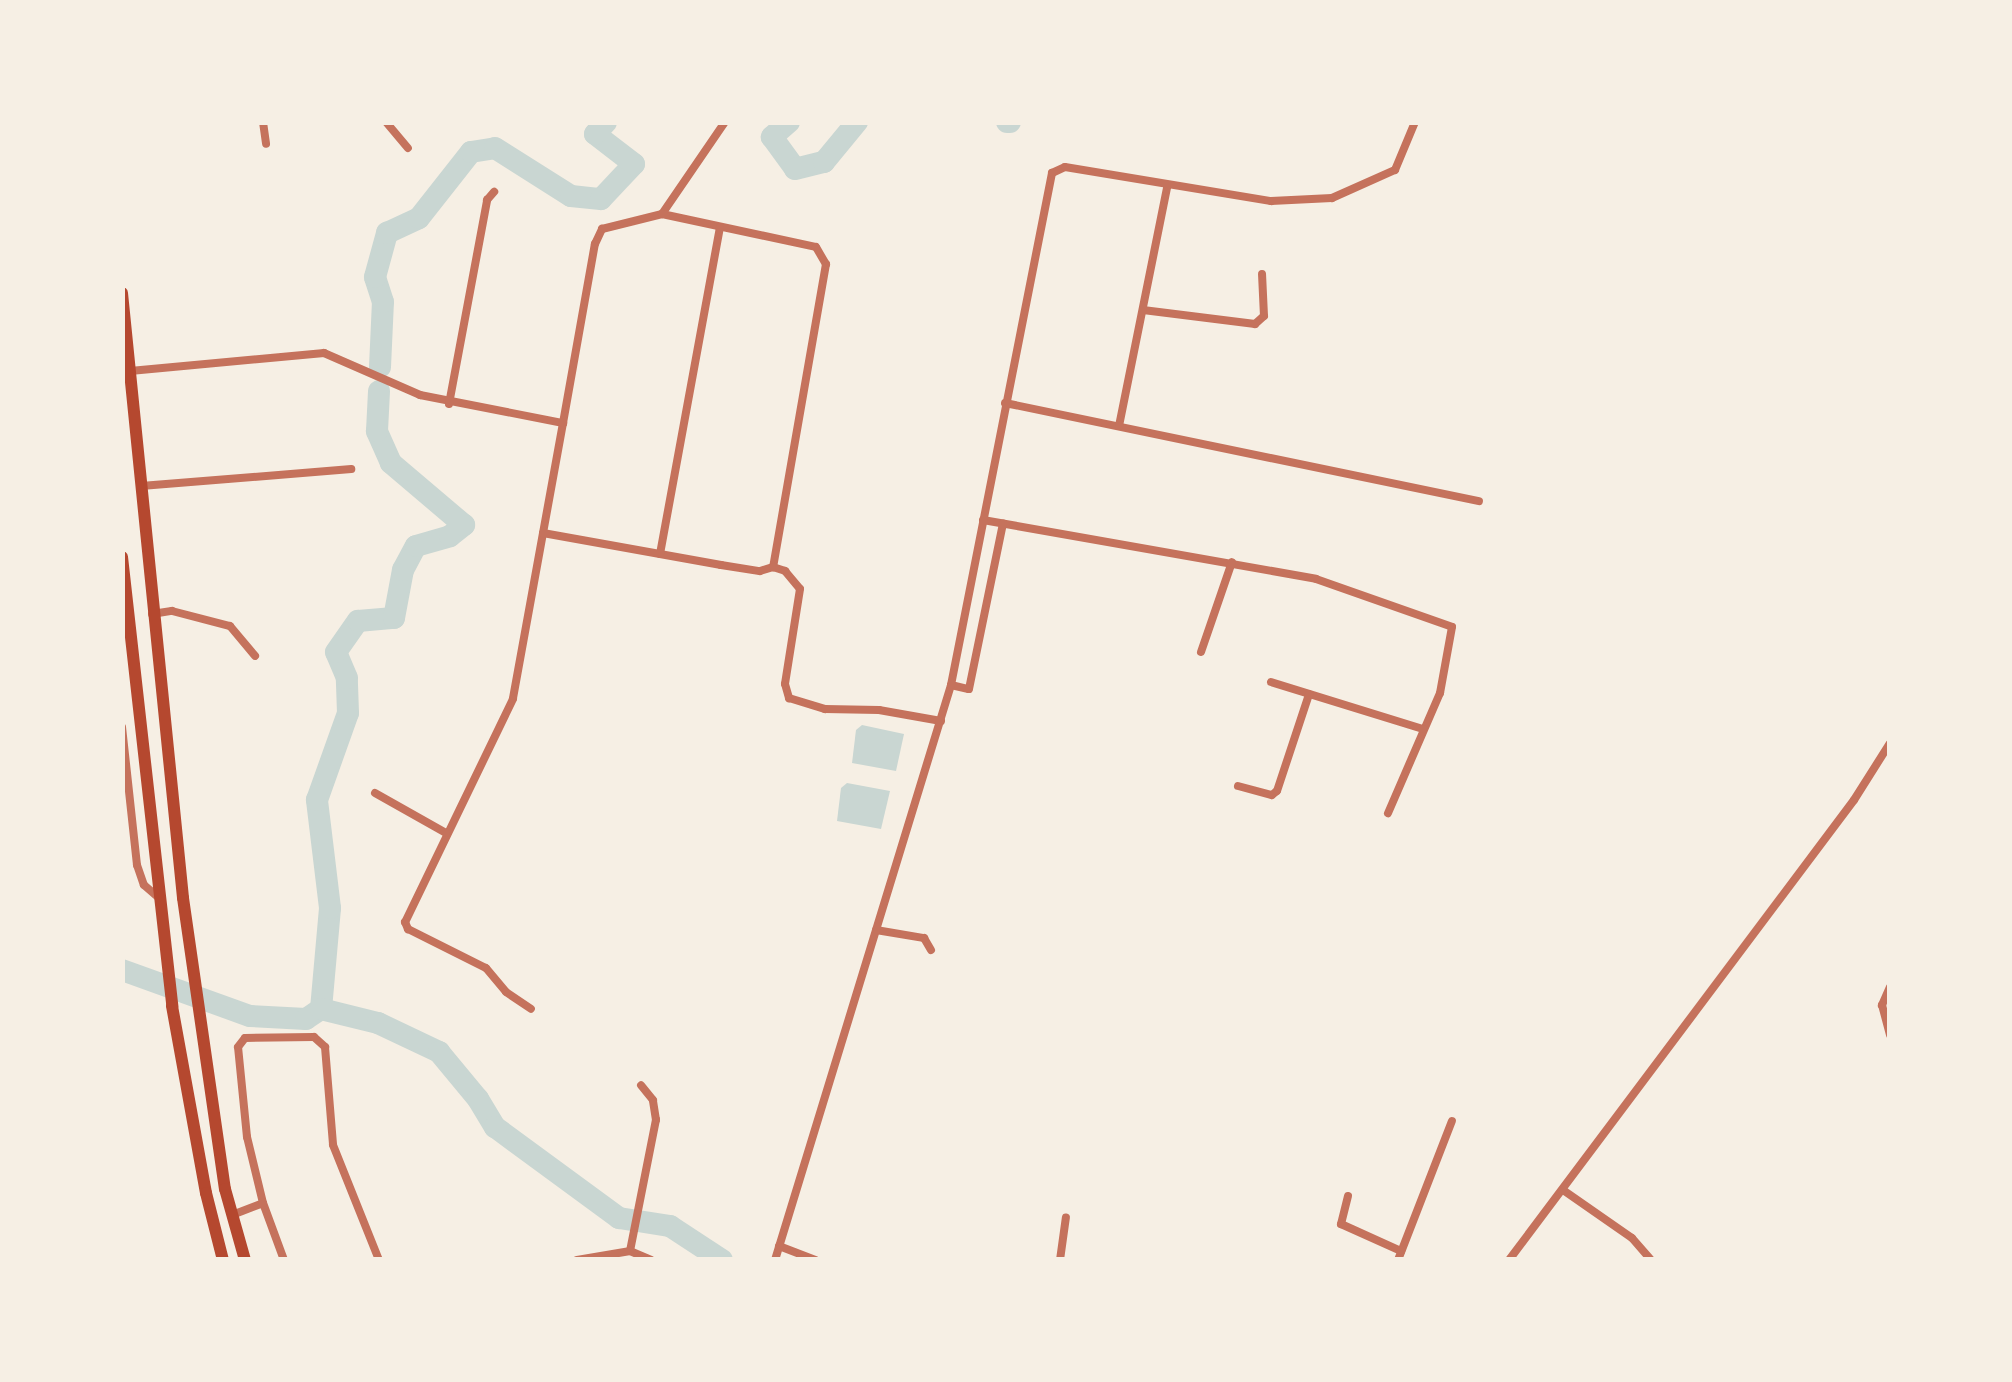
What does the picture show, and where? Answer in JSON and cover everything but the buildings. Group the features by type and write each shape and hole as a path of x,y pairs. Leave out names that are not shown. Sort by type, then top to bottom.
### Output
{"main road":[{"path":"122,293 152,614 194,972 232,1215 245,1260"},
{"path":"122,557 172,1006 206,1193 224,1260"}],"street":[{"path":"263,122 266,144"},
{"path":"386,122 408,148"},
{"path":"662,214 725,122"},
{"path":"775,1260 951,686 1048,183 1057,168 1065,167 1167,187 1271,201 1332,198 1395,170 1415,122"},
{"path":"1119,426 1167,187"},
{"path":"449,404 486,200 494,192"},
{"path":"531,1009 506,992 486,968 408,929 406,913 513,699 598,236 610,224 662,214 816,247 826,264 773,567"},
{"path":"660,554 720,227"},
{"path":"1142,310 1255,324 1264,316 1262,274"},
{"path":"130,372 324,353 449,404 563,423"},
{"path":"1005,403 1478,501"},
{"path":"141,486 351,470"},
{"path":"983,520 1316,579 1452,627 1440,693 1388,813"},
{"path":"951,686 969,689 1002,523"},
{"path":"543,533 760,571 773,567 793,576 800,590 786,684 789,698 825,710 880,710 941,722"},
{"path":"1201,652 1232,562"},
{"path":"152,614 172,612 230,626 254,656"},
{"path":"1271,682 1423,729"},
{"path":"1238,786 1272,795 1278,792 1310,694"},
{"path":"122,727 137,865 144,885 160,899"},
{"path":"1509,1260 1854,800 1890,743"},
{"path":"375,792 446,833"},
{"path":"876,930 924,938 930,950"},
{"path":"1890,988 1882,1005 1890,1036"},
{"path":"284,1260 263,1203 247,1137 238,1047 245,1038 314,1037 325,1047 336,1157 379,1260"},
{"path":"630,1251 656,1120 653,1100 641,1085"},
{"path":"1348,1196 1342,1224 1400,1255 1452,1121"},
{"path":"1563,1190 1632,1238 1651,1260"},
{"path":"232,1215 263,1203"},
{"path":"1060,1260 1066,1217"},
{"path":"779,1246 815,1260"},
{"path":"578,1259 630,1251 651,1260"}],"shaded area":[{"path":"862,725 904,734 896,771 852,763 856,730"},
{"path":"847,783 890,791 881,829 837,821 841,788"}],"waterway":[{"path":"380,367 383,302 375,277 387,233 419,218 471,152 495,148 571,196 601,199 634,164 595,134 606,122"},
{"path":"789,122 772,137 795,169 824,162 857,122"},
{"path":"321,1009 330,908 317,800 348,713 347,678 336,652 358,621 394,618 403,570 416,546 450,536 464,525 391,463 377,431 379,391"},
{"path":"122,970 250,1016 306,1019 321,1009"},
{"path":"321,1009 378,1023 439,1052 478,1099 495,1127 619,1218 670,1226 722,1260"}]}
